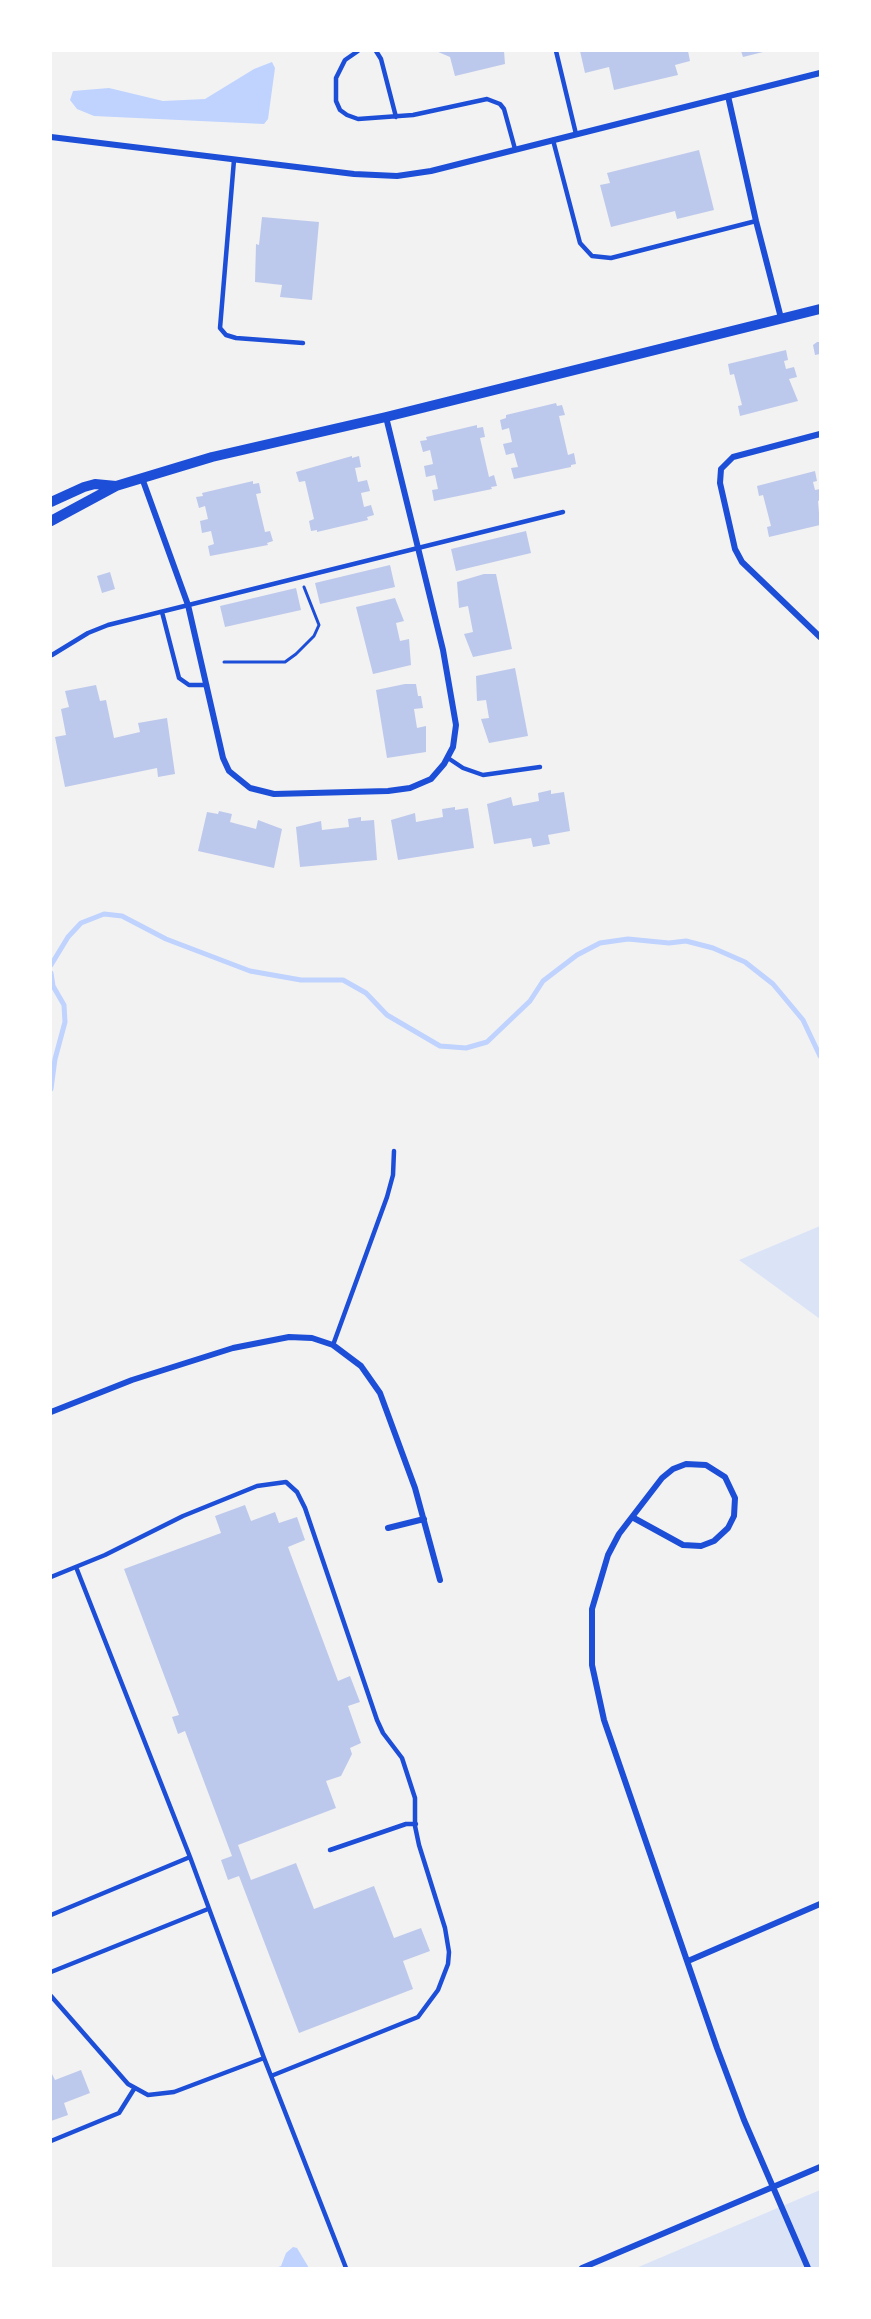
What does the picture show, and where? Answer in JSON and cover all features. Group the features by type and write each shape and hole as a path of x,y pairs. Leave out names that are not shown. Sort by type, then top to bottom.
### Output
{"street":[{"path":"51,137 354,174 397,176 431,171 820,73"},
{"path":"728,96 781,318"},
{"path":"51,521 116,486 213,457 386,417 820,309"},
{"path":"142,477 188,604 225,763 236,778 256,791 289,795 399,790 431,779 448,758 455,736 455,710 386,417"},
{"path":"820,434 733,457 725,463 720,476 733,540 742,562 820,637"},
{"path":"51,502 94,484 116,486"},
{"path":"51,1412 132,1380 233,1348 289,1337 312,1338 333,1345 362,1366 380,1393 396,1433 424,1519 440,1580"},
{"path":"632,1517 683,1545 701,1546 714,1541 728,1528 734,1516 735,1498 729,1482 719,1472 700,1464 686,1464 667,1473 632,1517 608,1555 597,1584 592,1609 592,1665 604,1720 717,2048 808,2268"},
{"path":"388,1528 424,1519"},
{"path":"688,1961 820,1904"},
{"path":"582,2268 820,2167"}],"lane":[{"path":"358,51 339,68 336,101 340,110 358,119 396,117 487,99 494,100 504,109 515,149"},
{"path":"376,51 381,59 396,117"},
{"path":"556,51 576,134"},
{"path":"553,140 580,243 592,256 611,258 756,221"},
{"path":"234,160 220,328 226,335 236,338 303,343"},
{"path":"52,655 97,629 188,604 563,512"},
{"path":"162,612 179,678 189,685 207,685"},
{"path":"448,758 463,768 483,775 540,767"},
{"path":"333,1345 387,1197 393,1175 394,1152"},
{"path":"51,1577 76,1568 153,1528 257,1486 282,1481 292,1485 305,1508 377,1720 383,1733 402,1758 416,1797 419,1845 448,1941 448,1964 435,1995 418,2017 272,2076"},
{"path":"76,1568 190,1857 264,2058 346,2268"},
{"path":"330,1851 406,1824 416,1824"},
{"path":"51,1915 190,1857"},
{"path":"51,1972 208,1909"},
{"path":"51,1996 134,2090 148,2095 174,2092 264,2058"},
{"path":"51,2141 119,2113 134,2090"}],"path":[{"path":"224,662 285,662 297,654 314,636 319,625 303,586"}],"shaded area":[{"path":"820,1226 820,1319 739,1260"},
{"path":"820,2190 820,2268 636,2268"}],"water":[{"path":"272,62 275,68 268,119 264,124 94,116 77,109 70,100 73,91 109,88 163,101 205,99 254,69"},
{"path":"293,2247 297,2248 309,2268 276,2268 281,2266 286,2253"}],"building":[{"path":"436,51 504,51 505,64 455,76 450,57"},
{"path":"580,51 688,51 690,61 675,65 678,75 614,90 609,67 585,73"},
{"path":"741,51 763,51 763,52 743,57"},
{"path":"699,150 714,210 677,219 675,211 611,227 600,185 610,183 607,173"},
{"path":"262,217 319,222 312,300 280,297 282,285 255,282 256,244 259,245"},
{"path":"820,342 820,354 815,355 813,345"},
{"path":"786,350 788,360 784,361 786,369 794,367 797,377 789,379 798,401 740,416 738,406 742,405 734,374 730,375 728,364"},
{"path":"556,403 557,406 562,405 565,415 559,416 568,455 574,453 576,464 514,479 511,468 518,467 514,453 506,455 503,444 512,442 509,428 502,430 500,420 506,418 506,415"},
{"path":"477,425 477,428 483,427 485,437 480,438 489,477 494,475 497,486 434,501 432,490 438,489 435,475 426,477 424,466 433,464 430,450 423,452 420,441 427,440 426,437"},
{"path":"352,456 352,458 359,456 361,467 355,468 358,482 367,480 370,491 361,493 364,507 371,505 374,515 367,517 368,520 317,532 317,530 311,531 309,521 314,519 305,481 299,482 296,472"},
{"path":"815,471 817,481 813,482 815,490 820,489 820,500 818,501 820,525 769,537 767,527 771,526 763,495 759,496 757,486"},
{"path":"253,481 253,484 259,483 261,493 256,494 265,532 270,531 273,541 267,543 268,545 210,556 208,546 214,544 211,531 202,533 200,521 208,519 205,506 199,508 196,497 203,496 202,493"},
{"path":"526,531 531,553 456,571 451,549"},
{"path":"390,565 395,587 320,604 315,583"},
{"path":"110,572 115,589 102,593 97,576"},
{"path":"484,574 496,574 512,649 473,657 464,634 473,632 468,606 459,608 457,582"},
{"path":"296,588 301,610 225,627 220,606"},
{"path":"395,598 404,621 396,623 400,641 409,639 411,665 373,674 356,607"},
{"path":"515,668 528,736 489,743 481,719 489,718 486,700 477,701 476,676"},
{"path":"416,684 418,696 421,696 423,708 414,709 417,728 426,726 426,752 387,758 376,690"},
{"path":"96,685 100,701 106,700 114,738 140,732 138,723 167,718 175,774 158,777 157,768 65,787 55,737 66,735 61,709 69,707 65,691"},
{"path":"551,790 551,794 564,792 570,831 548,835 550,844 533,847 531,838 494,844 487,804 511,797 513,806 539,801 538,793"},
{"path":"455,807 455,810 468,808 474,848 398,860 391,820 415,813 416,822 443,817 442,809"},
{"path":"219,811 232,814 230,822 256,829 258,820 282,829 274,868 198,851 207,812 218,814"},
{"path":"361,817 361,821 374,820 377,860 300,867 296,827 321,821 322,830 349,827 348,819"},
{"path":"245,1505 251,1521 275,1512 279,1523 297,1517 305,1540 288,1547 338,1681 350,1676 360,1702 348,1706 361,1743 350,1748 352,1754 341,1776 326,1781 336,1808 238,1845 251,1880 296,1863 314,1909 374,1886 394,1938 421,1928 430,1951 403,1961 413,1989 299,2033 239,1876 228,1880 221,1860 232,1856 185,1731 178,1734 172,1717 179,1715 124,1569 221,1533 215,1516"},
{"path":"81,2070 90,2093 64,2103 68,2115 51,2121 51,2072 55,2080"}],"waterway":[{"path":"51,965 68,937 81,923 104,914 122,916 166,939 250,971 301,980 343,980 366,993 387,1015 440,1046 466,1048 487,1042 530,1001 543,981 577,955 600,943 628,939 669,943 686,941 713,948 745,962 773,984 803,1020 820,1056"},
{"path":"51,973 53,986 64,1005 65,1022 55,1059 51,1089"}]}
